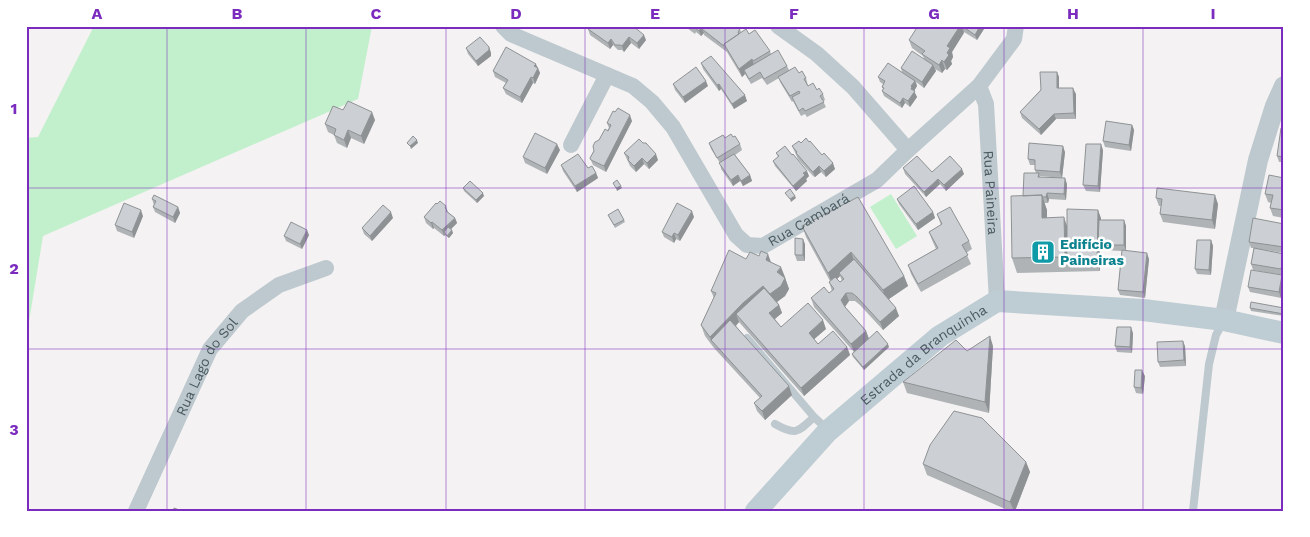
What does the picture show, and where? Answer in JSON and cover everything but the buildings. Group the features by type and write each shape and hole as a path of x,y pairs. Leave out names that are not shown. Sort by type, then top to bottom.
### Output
{"main road":[{"name":"Estrada da Branquinha","path":"756,511 821,424 940,336 997,301 1142,310 1224,320 1284,333"}],"street":[{"name":"Rua Cambará","path":"503,26 511,34 633,86 652,102 673,127 736,236 747,245 763,246 877,180 979,86 1014,38 1016,26"},
{"path":"778,26 817,54 852,87 908,150"},
{"path":"571,145 608,75"},
{"name":"Rua Paineira","path":"979,86 986,104 997,301"},
{"path":"1224,320 1258,160 1275,106 1284,86"},
{"name":"Rua Lago do Sol","path":"136,511 210,349 242,311 279,285 326,268"}],"lane":[{"path":"1194,511 1201,426 1209,364 1216,335 1224,320"},
{"path":"747,338 821,424"},
{"path":"775,424 794,432 803,427 821,424"}],"green space":[{"path":"94,26 372,26 358,99 43,236 26,340 26,138 38,137"},
{"path":"891,194 917,236 896,249 870,207"}],"place":[{"name":"Edifício Paineiras","path":"1043,252"}]}
